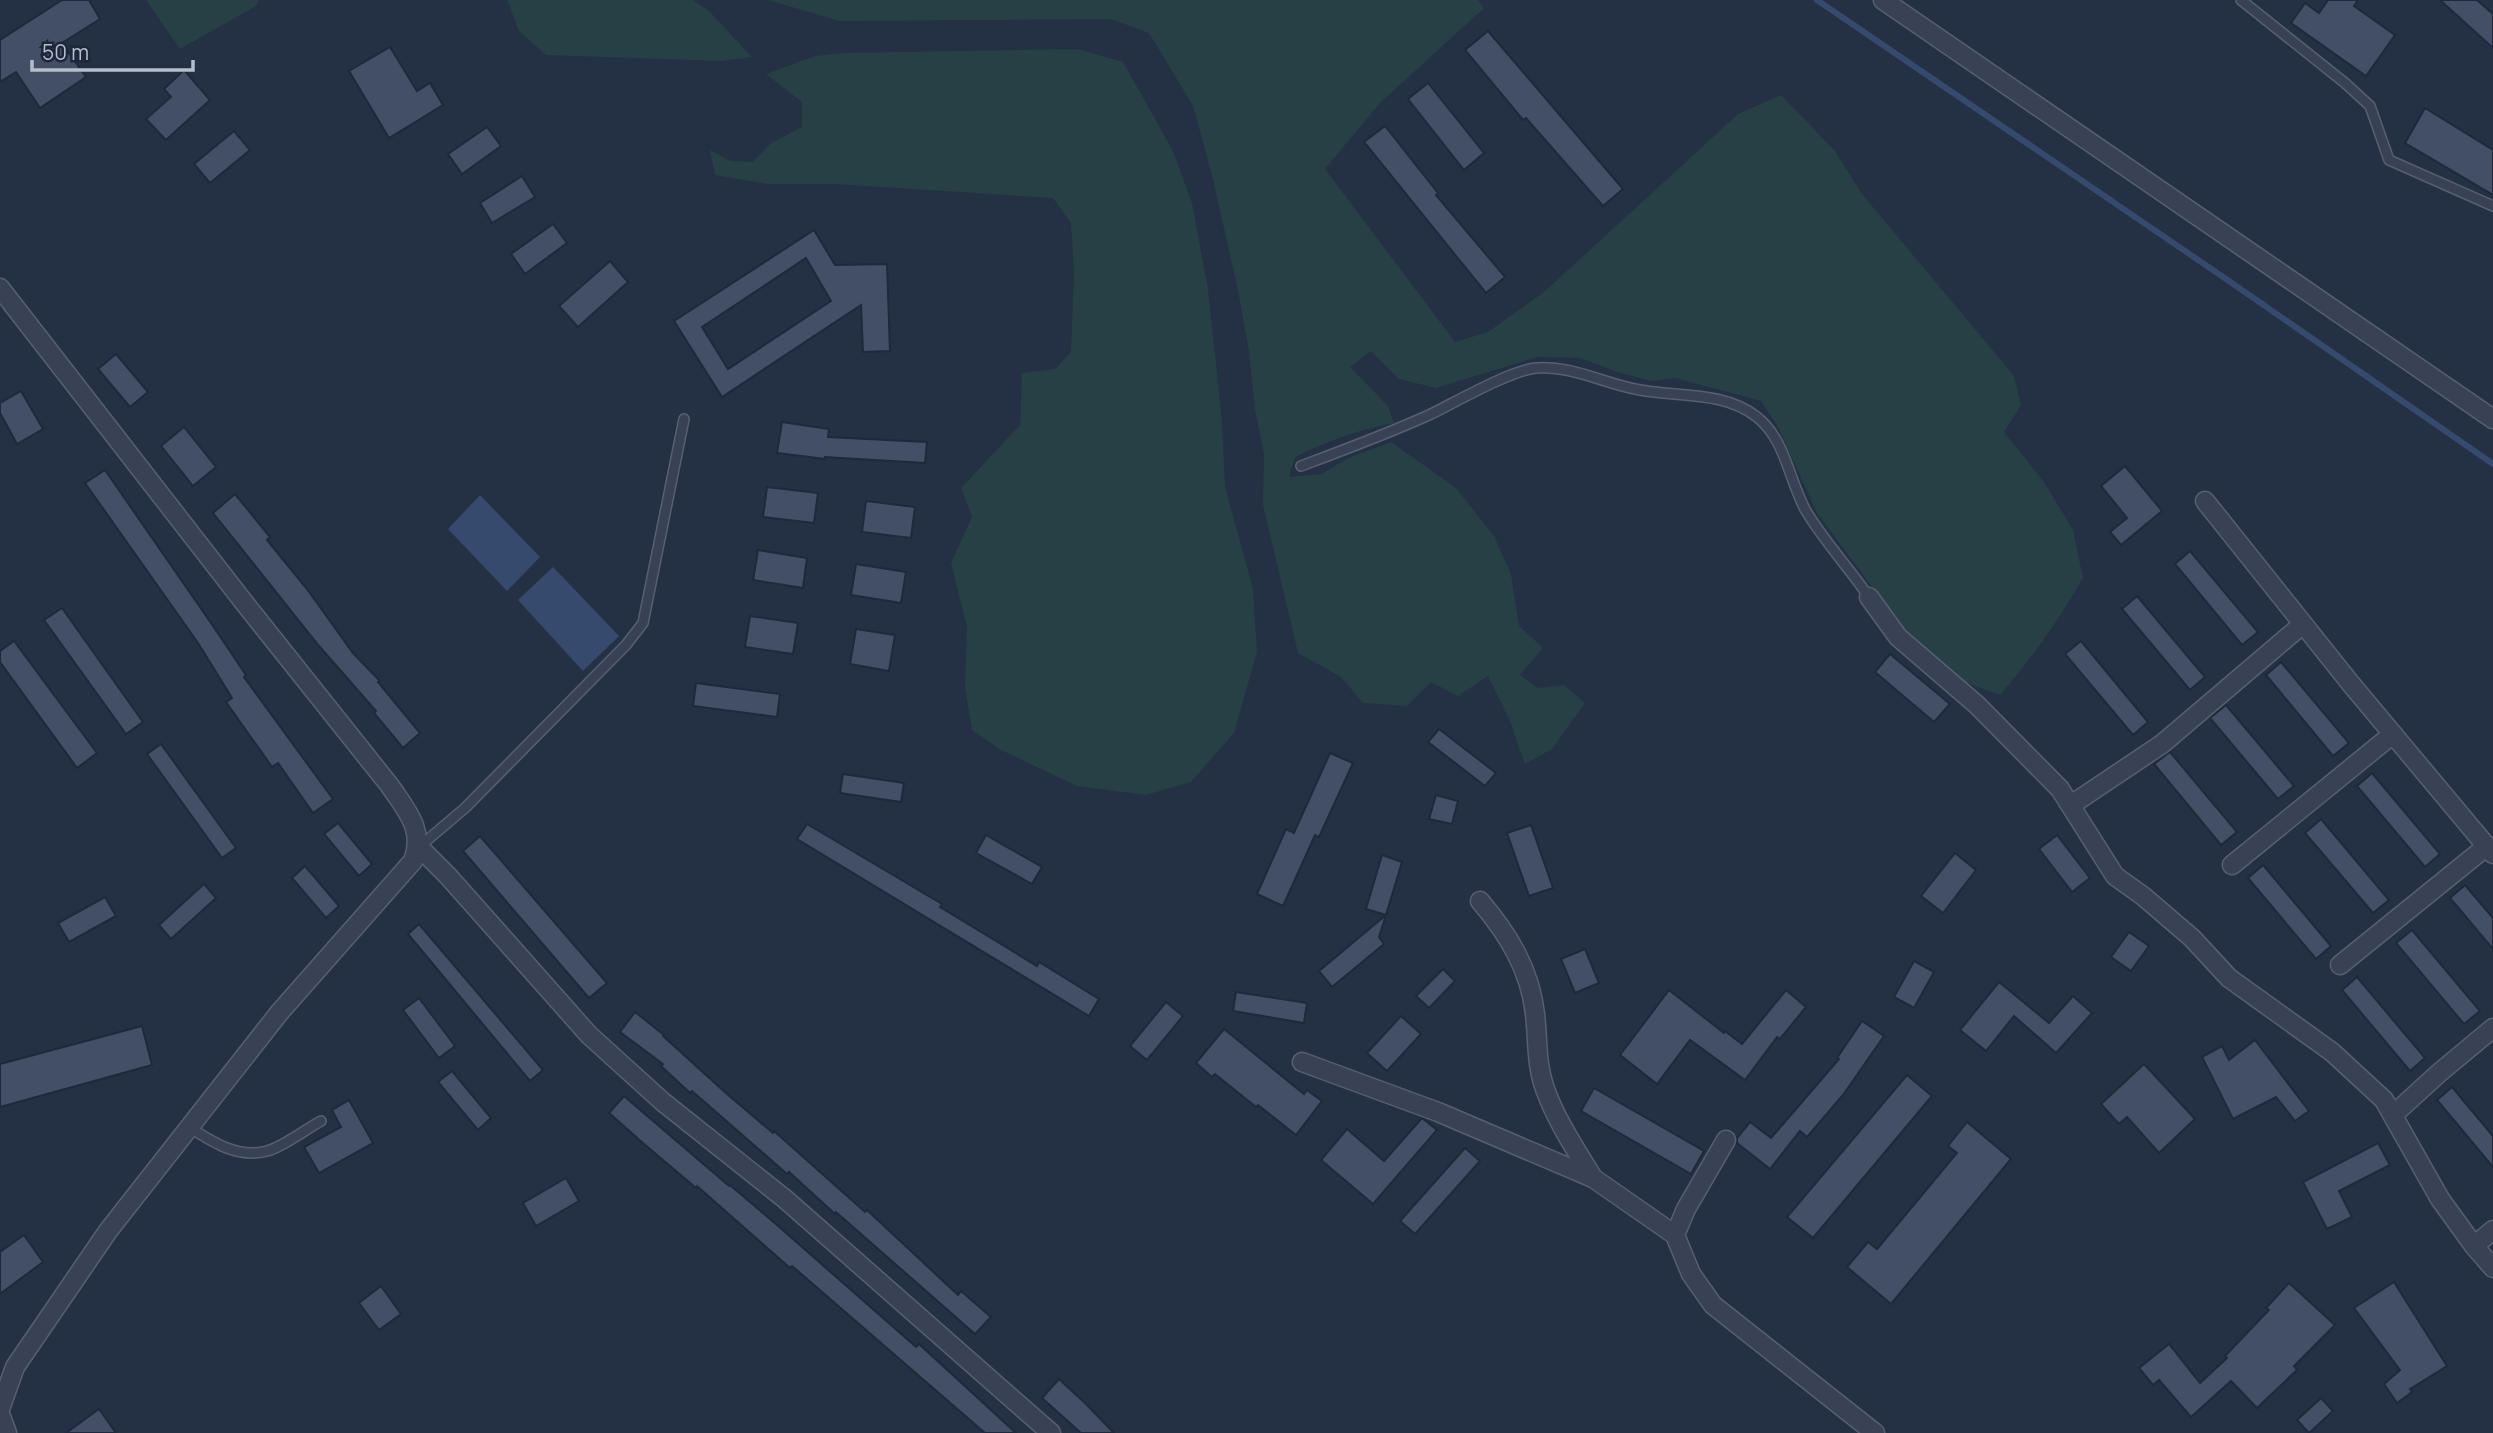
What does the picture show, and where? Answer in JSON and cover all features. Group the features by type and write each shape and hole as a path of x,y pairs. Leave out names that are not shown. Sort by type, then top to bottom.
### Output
{"street":[{"path":"1883,0 2493,419"},
{"path":"0,288 390,786 407,810 417,831 419,847 405,871 279,1013 108,1231 15,1367 0,1412 7,1433"},
{"path":"2205,501 2490,850 2340,965"},
{"path":"1869,597 1898,637 1977,705 2060,789 2115,876 2192,938 2228,978 2332,1052 2384,1100 2440,1199 2493,1268"},
{"path":"2071,806 2162,744 2304,624"},
{"path":"2232,865 2393,734"},
{"path":"419,847 589,1035 663,1102 785,1199 1051,1433"},
{"path":"1480,901 1518,954 1530,981 1537,1055 1545,1089 1569,1138 1593,1178"},
{"path":"2393,1115 2493,1028"},
{"path":"1303,1062 1438,1112 1593,1178 1675,1235 1691,1273 1713,1305 1875,1433"},
{"path":"1675,1235 1686,1209 1726,1140"},
{"path":"2474,1246 2493,1230"}],"lane":[{"path":"2241,0 2370,106 2389,160 2493,206"},
{"path":"1301,466 1373,439 1499,381 1534,368 1566,368 1639,390 1687,394 1725,401 1758,418 1779,444 1806,511 1869,597"},
{"path":"419,847 466,808 626,645 643,624 684,419"},
{"path":"189,1127 214,1143 241,1153 268,1151 321,1121"}],"green space":[{"path":"146,0 259,0 256,6 180,49"},
{"path":"507,0 693,0 709,11 752,57 721,61 546,55 519,31"},
{"path":"768,0 1478,0 1484,8 1380,103 1325,169 1455,342 1488,332 1544,292 1738,114 1781,95 1835,151 1862,194 2014,376 2021,405 2004,432 2044,482 2073,530 2083,578 2045,638 2000,695 1964,682 1917,645 1895,618 1817,513 1778,427 1761,401 1675,378 1651,381 1581,358 1537,357 1436,388 1399,379 1371,351 1350,367 1388,406 1394,423 1343,437 1295,457 1289,477 1322,474 1346,459 1391,442 1456,488 1494,536 1511,574 1519,626 1543,648 1520,675 1538,688 1564,685 1585,703 1552,749 1525,764 1509,719 1488,676 1458,696 1431,682 1407,706 1363,703 1341,677 1298,653 1263,505 1264,454 1255,410 1249,352 1212,175 1193,106 1149,33 1111,19 840,21"},
{"path":"1078,49 1123,62 1173,151 1192,203 1208,289 1222,421 1225,487 1253,589 1257,652 1234,733 1191,782 1146,795 1077,786 1001,750 972,730 965,687 967,627 951,563 972,517 961,488 1020,425 1022,373 1055,369 1071,352 1074,273 1071,223 1053,198 834,184 768,184 715,175 710,150 730,161 753,162 771,143 802,127 802,102 766,74 815,56 843,53"}],"water":[{"path":"480,495 540,557 507,591 448,529"},
{"path":"553,567 619,636 583,671 518,600"}],"building":[{"path":"62,0 89,0 100,19 62,43 86,77 40,108 16,72 0,82 0,40"},
{"path":"2328,0 2358,0 2354,6 2395,35 2366,76 2291,23 2305,3 2319,13"},
{"path":"2440,0 2477,0 2493,14 2493,48"},
{"path":"1488,31 1623,189 1603,206 1526,118 1523,120 1465,50"},
{"path":"390,47 417,91 430,83 443,105 389,138 349,71"},
{"path":"184,70 210,100 166,140 146,119 171,97 164,89"},
{"path":"1428,83 1484,153 1464,170 1408,99"},
{"path":"2425,108 2493,150 2493,195 2405,143"},
{"path":"1385,126 1438,193 1436,195 1505,277 1486,293 1364,142"},
{"path":"487,127 501,146 462,174 448,154"},
{"path":"234,131 250,150 210,183 194,164"},
{"path":"522,176 535,197 492,223 480,203"},
{"path":"553,224 567,243 525,274 511,254"},
{"path":"814,230 835,265 887,264 890,351 863,352 861,305 722,397 674,321","holes":["806,258 831,301 728,369 702,327"]},
{"path":"610,261 628,282 578,327 559,306"},
{"path":"116,354 148,392 130,407 98,369"},
{"path":"21,391 43,429 17,444 0,413 0,403"},
{"path":"782,422 829,429 828,437 927,442 925,463 825,459 777,453"},
{"path":"184,427 216,467 193,486 161,446"},
{"path":"2125,466 2162,511 2121,545 2110,532 2127,518 2101,486"},
{"path":"105,470 246,675 244,677 333,799 313,813 278,763 272,767 226,702 232,698 198,643 85,483"},
{"path":"767,487 818,493 814,523 763,517"},
{"path":"235,494 270,537 267,540 307,589 353,653 380,681 378,682 420,733 403,748 374,713 376,711 319,646 213,513"},
{"path":"866,501 915,507 911,538 862,532"},
{"path":"758,550 807,558 803,588 753,580"},
{"path":"2190,551 2258,632 2242,645 2175,564"},
{"path":"856,564 906,572 901,603 851,595"},
{"path":"2137,596 2205,677 2190,690 2122,609"},
{"path":"62,608 143,722 126,734 44,620"},
{"path":"750,616 798,623 793,654 745,647"},
{"path":"856,629 895,635 889,671 850,664"},
{"path":"14,641 97,753 77,768 0,662 0,651"},
{"path":"2081,641 2148,722 2133,735 2065,654"},
{"path":"1890,654 1950,704 1934,722 1875,672"},
{"path":"2281,662 2349,743 2333,756 2266,675"},
{"path":"696,683 780,694 777,717 693,706"},
{"path":"2226,705 2294,786 2278,799 2210,718"},
{"path":"1439,729 1496,773 1485,786 1428,742"},
{"path":"161,744 236,848 222,858 147,754"},
{"path":"2170,752 2237,832 2221,845 2154,764"},
{"path":"1330,753 1353,763 1319,837 1315,835 1283,906 1257,894 1286,829 1294,833"},
{"path":"2372,773 2440,854 2425,867 2357,786"},
{"path":"843,774 904,783 901,802 840,793"},
{"path":"1436,795 1458,801 1452,824 1429,819"},
{"path":"2321,819 2389,900 2373,913 2305,833"},
{"path":"338,823 372,864 359,876 324,834"},
{"path":"807,824 942,904 940,907 1037,966 1039,962 1099,999 1089,1016 797,839"},
{"path":"1531,825 1553,888 1529,896 1507,833"},
{"path":"986,835 1042,867 1032,884 976,853"},
{"path":"2057,835 2090,878 2072,892 2039,849"},
{"path":"480,836 607,983 589,998 463,851"},
{"path":"1955,853 1976,870 1943,913 1921,896"},
{"path":"1382,855 1402,862 1386,915 1366,909"},
{"path":"2263,865 2331,946 2316,959 2248,878"},
{"path":"305,866 339,906 326,918 292,878"},
{"path":"204,884 216,898 171,939 159,925"},
{"path":"2465,885 2493,918 2493,949 2450,898"},
{"path":"105,897 116,916 69,942 58,923"},
{"path":"1386,915 1379,937 1384,944 1332,987 1319,971"},
{"path":"419,924 543,1070 530,1081 408,934"},
{"path":"2412,930 2480,1011 2464,1024 2396,943"},
{"path":"2129,932 2149,946 2131,971 2111,957"},
{"path":"1585,949 1599,983 1575,993 1561,959"},
{"path":"1914,961 1934,972 1914,1008 1894,997"},
{"path":"1443,969 1455,981 1429,1008 1416,996"},
{"path":"2357,977 2425,1058 2410,1071 2342,990"},
{"path":"1999,982 2049,1023 2073,996 2092,1013 2056,1053 2014,1016 1986,1051 1960,1030"},
{"path":"1669,990 1742,1044 1786,990 1806,1007 1780,1039 1777,1037 1745,1080 1690,1040 1657,1084 1620,1055"},
{"path":"1236,992 1307,1003 1304,1023 1233,1011"},
{"path":"419,998 455,1046 439,1058 403,1010"},
{"path":"1166,1002 1183,1016 1147,1060 1130,1046"},
{"path":"635,1012 865,1212 867,1210 958,1295 961,1291 991,1317 975,1334 789,1172 787,1174 692,1091 690,1093 661,1066 663,1064 620,1032"},
{"path":"1401,1016 1421,1034 1387,1071 1367,1053"},
{"path":"1862,1021 1884,1036 1843,1095 1807,1137 1800,1131 1770,1169 1737,1143 1737,1138 1750,1122 1771,1138 1839,1059 1837,1058"},
{"path":"142,1026 152,1065 0,1107 0,1064"},
{"path":"1224,1029 1304,1094 1307,1090 1322,1101 1296,1135 1215,1074 1212,1077 1196,1063"},
{"path":"2255,1040 2309,1111 2295,1121 2276,1097 2233,1119 2202,1057 2222,1046 2229,1060"},
{"path":"2144,1064 2195,1119 2159,1153 2127,1117 2119,1124 2101,1104"},
{"path":"452,1071 491,1118 478,1130 438,1082"},
{"path":"1907,1075 1932,1096 1813,1238 1787,1217"},
{"path":"2452,1087 2493,1136 2493,1167 2437,1100"},
{"path":"1594,1088 1704,1151 1691,1174 1581,1111"},
{"path":"624,1096 916,1347 919,1344 1016,1433 985,1433 792,1266 790,1268 697,1186 696,1188 644,1144 609,1113"},
{"path":"349,1100 373,1143 319,1173 304,1147 341,1127 332,1110"},
{"path":"1422,1118 1437,1130 1373,1204 1321,1160 1347,1129 1384,1161"},
{"path":"1967,1122 2011,1159 1891,1304 1847,1267 1868,1242 1877,1249 1957,1153 1948,1146"},
{"path":"2378,1143 2390,1165 2339,1191 2352,1217 2327,1229 2303,1182"},
{"path":"1465,1148 1480,1161 1415,1234 1400,1221"},
{"path":"566,1178 579,1201 536,1226 523,1203"},
{"path":"24,1235 43,1262 0,1294 0,1252"},
{"path":"2394,1282 2447,1366 2410,1389 2412,1392 2397,1403 2384,1384 2400,1370 2354,1308"},
{"path":"2289,1283 2335,1325 2294,1366 2297,1370 2257,1408 2231,1381 2191,1417 2159,1380 2153,1385 2139,1368 2169,1344 2200,1383 2227,1358 2225,1356 2269,1310 2266,1308"},
{"path":"381,1286 401,1314 379,1330 359,1303"},
{"path":"1059,1379 1114,1433 1081,1433 1042,1398"},
{"path":"2321,1398 2333,1411 2309,1433 2297,1420"},
{"path":"99,1409 116,1433 66,1433"}],"waterway":[{"path":"1817,0 2493,464"}]}
